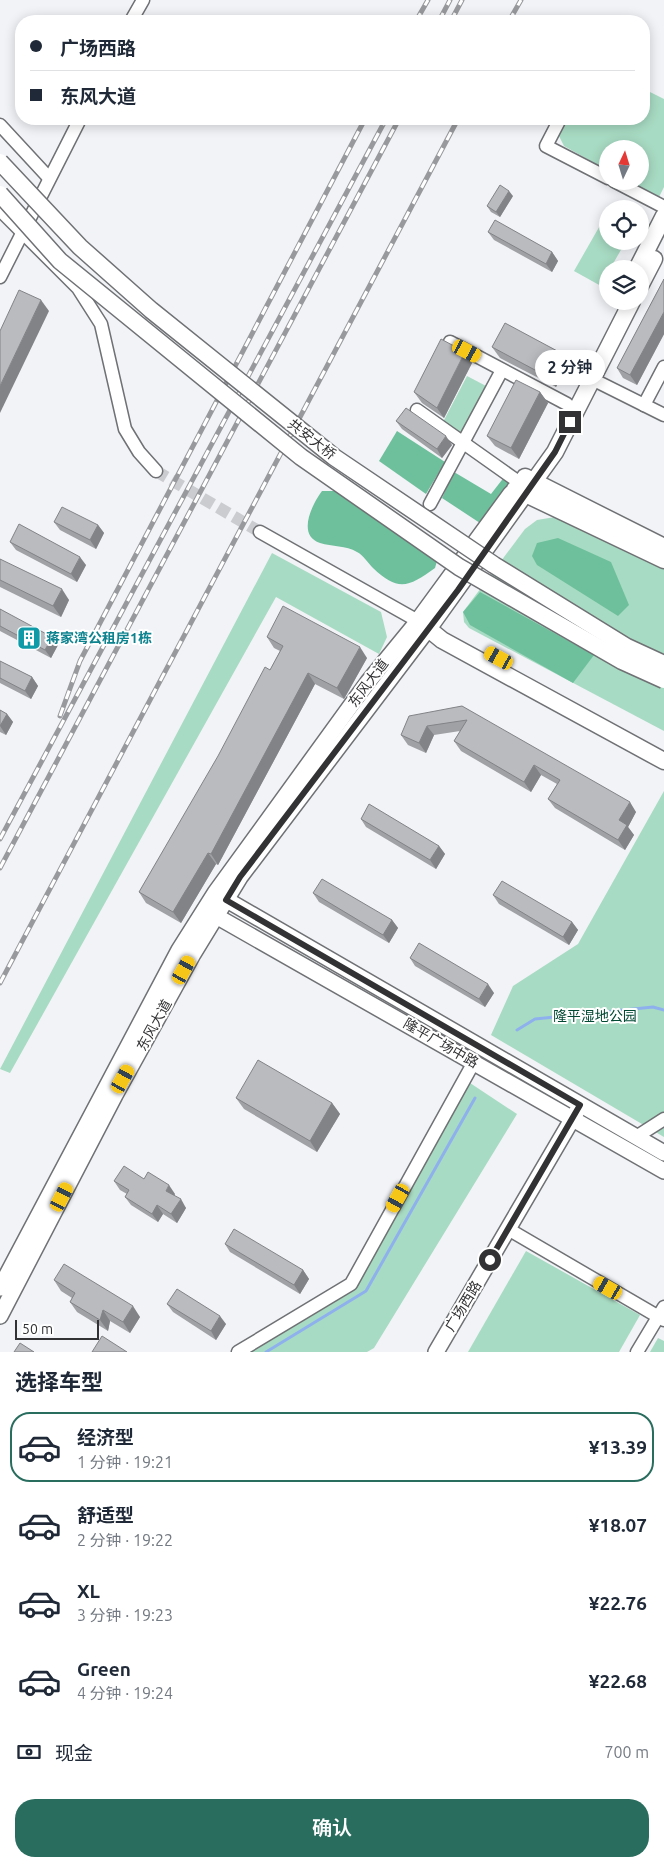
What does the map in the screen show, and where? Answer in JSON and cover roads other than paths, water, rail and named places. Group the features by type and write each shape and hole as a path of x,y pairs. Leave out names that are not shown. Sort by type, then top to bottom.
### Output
{"main road":[{"name":"共安大桥","path":"0,162 80,248 152,310 334,457 494,565 627,647 664,664"},
{"name":"共安大桥","path":"0,194 60,261 301,457 459,567 622,661 664,680"},
{"path":"642,260 664,216"},
{"path":"649,268 664,239"},
{"path":"426,625 524,485 615,310"},
{"path":"524,485 555,452 627,310"},
{"path":"524,485 664,546"},
{"path":"524,485 664,560"},
{"path":"426,625 449,631 664,750"},
{"path":"426,625 442,640 664,761"}],"street":[{"path":"134,15 142,0"},
{"path":"0,125 49,178"},
{"path":"0,277 77,125"},
{"path":"557,125 546,146 599,173"},
{"path":"631,190 664,207"},
{"path":"2,215 78,288 101,324 124,429 139,452 156,471"},
{"path":"450,342 567,404"},
{"path":"644,405 664,367"},
{"path":"430,504 502,370"},
{"path":"592,379 664,416"},
{"path":"417,410 524,485"},
{"path":"260,532 426,625"},
{"name":"东风大道","path":"0,1316 211,912 368,682 426,625"},
{"name":"隆平广场中路","path":"221,896 577,1111 664,1171"},
{"name":"东风大道","path":"0,1288 179,950 211,912"},
{"name":"隆平广场中路","path":"211,912 474,1062 577,1111 636,1136 664,1153"},
{"path":"238,1352 351,1284 474,1062"},
{"name":"广场西路","path":"436,1352 577,1111"},
{"path":"636,1136 664,1119"},
{"path":"508,1229 662,1315 637,1352"}],"waterway":[{"path":"517,1030 535,1019 653,1007 664,1010"},
{"path":"266,1352 366,1291 475,1098"}],"tunnel":[{"path":"156,471 260,532"}],"railway":[{"path":"419,15 428,0"},
{"path":"442,15 450,0"},
{"path":"454,15 462,0"},
{"path":"512,15 521,0"},
{"path":"60,716 80,661 362,125"},
{"path":"0,839 383,125"},
{"path":"0,868 396,125"},
{"path":"0,983 455,125"}],"place":[{"name":"蒋家湾公租房1栋","path":"29,638"}],"park label":[{"name":"隆平湿地公园","path":"595,1016"}]}
